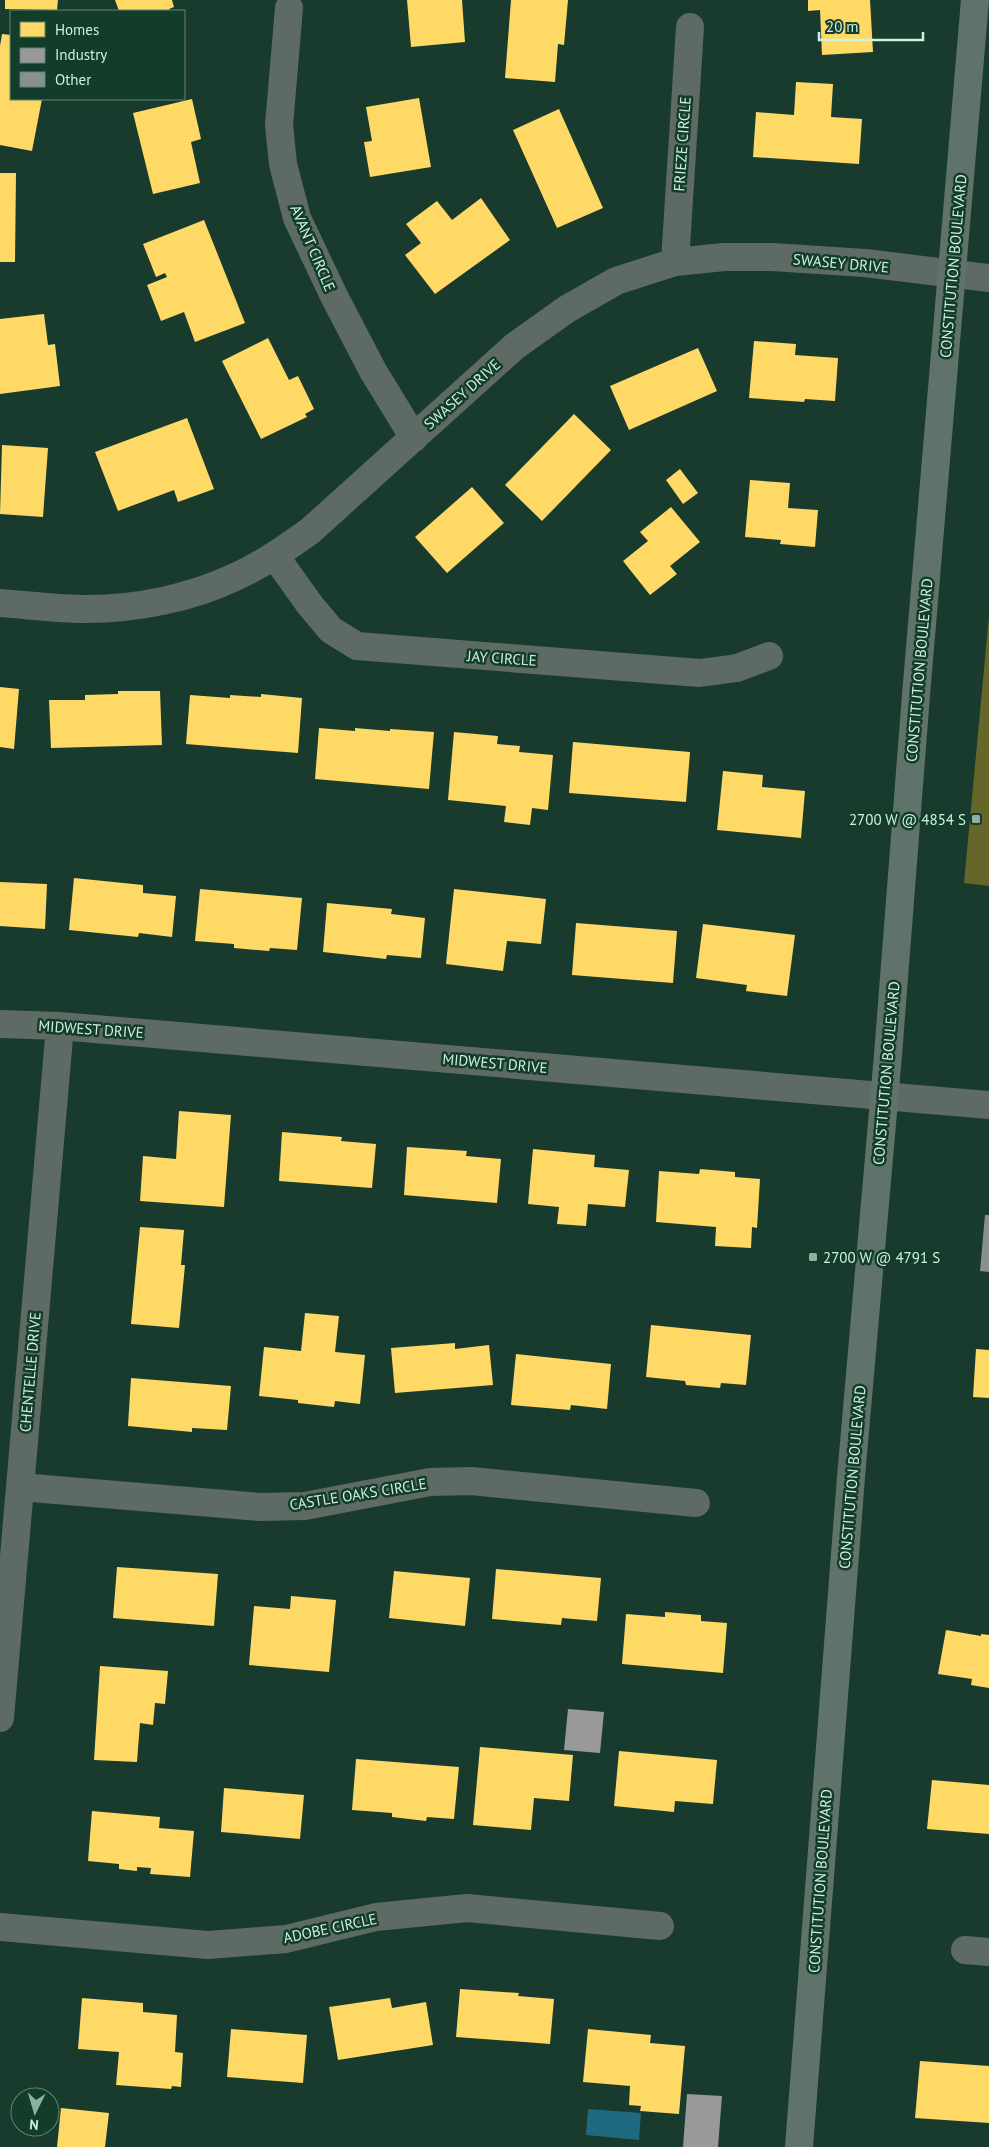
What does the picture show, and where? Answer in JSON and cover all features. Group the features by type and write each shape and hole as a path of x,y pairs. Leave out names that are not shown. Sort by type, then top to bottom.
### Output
{"main road":[{"name":"CONSTITUTION BOULEVARD","path":"799,2147 852,1468 885,1095 916,695 975,0"}],"street":[{"name":"AVANT CIRCLE","path":"289,8 279,125 283,164 297,218 334,296 373,371 414,438"},
{"name":"FRIEZE CIRCLE","path":"675,262 690,27"},
{"name":"SWASEY DRIVE","path":"0,602 88,609 141,604 201,590 235,577 275,556 310,531 515,346 567,309 616,281 675,262 724,257 772,257 865,263 989,278"},
{"name":"JAY CIRCLE","path":"275,556 310,605 331,630 357,646 700,673 737,668 769,656"},
{"name":"MIDWEST DRIVE","path":"0,1024 60,1026 989,1105"},
{"name":"CHENTELLE DRIVE","path":"0,1718 60,1026"},
{"name":"CASTLE OAKS CIRCLE","path":"20,1487 260,1507 296,1507 430,1482 471,1481 696,1503"},
{"name":"ADOBE CIRCLE","path":"0,1927 208,1945 286,1939 376,1917 466,1908 660,1926"}],"shaded area":[{"path":"989,616 989,886 964,883"}],"water":[{"path":"588,2109 641,2113 639,2140 586,2135"}],"building: Homes":[{"path":"5,0 58,0 57,10 5,9"},
{"path":"115,0 172,0 174,7 170,10 119,10"},
{"path":"407,0 462,0 465,42 411,47"},
{"path":"511,0 568,0 564,45 558,44 555,82 505,78"},
{"path":"808,0 870,0 873,52 822,55 820,10 808,11"},
{"path":"2,34 10,35 10,100 42,100 32,151 0,145 0,46"},
{"path":"796,82 833,84 831,117 862,119 859,164 753,157 756,112 794,115"},
{"path":"419,98 431,167 370,177 364,142 372,141 366,107"},
{"path":"192,99 201,139 191,142 200,183 153,194 133,113"},
{"path":"559,109 603,208 557,228 513,130"},
{"path":"0,173 16,173 15,262 0,262"},
{"path":"481,198 510,240 435,294 405,255 421,243 406,224 437,201 452,220"},
{"path":"204,220 245,323 195,342 184,312 161,321 147,285 167,277 165,273 156,277 143,244"},
{"path":"44,314 48,345 55,344 60,386 0,394 0,319"},
{"path":"268,338 289,380 298,376 314,409 305,414 307,417 261,439 222,361"},
{"path":"754,341 796,344 795,355 838,358 835,401 805,399 804,402 749,398"},
{"path":"698,348 717,391 629,430 610,386"},
{"path":"574,414 611,450 542,521 505,485"},
{"path":"187,418 214,489 178,502 174,490 118,511 95,452"},
{"path":"2,445 48,448 43,517 0,514"},
{"path":"680,469 698,493 683,504 666,480"},
{"path":"750,480 790,483 788,508 818,510 815,547 780,544 781,540 745,537"},
{"path":"472,487 504,523 447,573 415,537"},
{"path":"671,507 700,542 670,566 677,574 650,595 623,561 648,541 640,532"},
{"path":"0,687 19,689 14,749 0,747"},
{"path":"118,691 160,691 162,745 51,748 49,700 85,700 85,695 118,694"},
{"path":"261,694 302,698 298,753 186,744 190,695 230,698 230,695 261,697"},
{"path":"319,728 355,731 355,728 434,732 429,789 315,779"},
{"path":"454,732 498,736 497,744 520,746 519,752 553,755 548,810 532,808 530,825 504,822 506,806 448,800"},
{"path":"573,742 690,752 686,802 569,793"},
{"path":"723,771 763,775 762,787 805,791 801,838 717,830"},
{"path":"74,878 143,885 143,893 176,896 172,937 139,933 138,937 69,930"},
{"path":"0,882 47,884 45,929 0,926"},
{"path":"200,889 302,898 297,950 270,948 269,951 234,948 234,944 195,941"},
{"path":"454,889 546,899 541,944 507,941 503,971 446,964"},
{"path":"327,903 392,909 391,914 425,918 421,958 387,955 386,959 323,952"},
{"path":"576,923 677,931 673,983 572,975"},
{"path":"703,924 795,935 787,996 746,991 747,985 696,978"},
{"path":"179,1111 231,1115 224,1207 140,1201 143,1156 176,1159"},
{"path":"282,1132 342,1137 341,1141 376,1144 372,1188 279,1181"},
{"path":"407,1147 467,1151 466,1156 501,1159 497,1203 404,1195"},
{"path":"533,1149 595,1155 594,1167 629,1170 625,1207 588,1204 586,1226 557,1224 559,1207 528,1204"},
{"path":"700,1169 735,1172 735,1177 760,1179 757,1228 752,1227 751,1248 715,1246 716,1227 656,1222 659,1171 699,1174"},
{"path":"140,1227 184,1230 181,1265 185,1265 179,1328 131,1324"},
{"path":"305,1313 339,1316 335,1352 365,1355 360,1404 335,1401 334,1407 298,1403 298,1400 259,1396 264,1347 301,1351"},
{"path":"651,1325 751,1335 746,1385 721,1383 720,1388 686,1385 685,1381 646,1377"},
{"path":"455,1343 455,1349 489,1345 493,1385 395,1393 391,1348"},
{"path":"976,1349 989,1350 989,1398 973,1397"},
{"path":"516,1354 611,1364 607,1409 571,1405 570,1410 511,1405"},
{"path":"131,1378 231,1386 227,1430 192,1428 192,1432 128,1426"},
{"path":"117,1567 218,1574 214,1626 113,1618"},
{"path":"496,1569 601,1578 597,1621 562,1618 561,1625 492,1619"},
{"path":"394,1571 470,1578 465,1626 389,1618"},
{"path":"291,1596 336,1600 329,1672 249,1665 254,1606 290,1609"},
{"path":"665,1612 701,1615 701,1621 727,1623 723,1673 622,1664 626,1614 665,1617"},
{"path":"946,1630 981,1636 981,1634 989,1635 989,1688 971,1685 972,1679 938,1674"},
{"path":"100,1666 168,1671 165,1704 155,1703 153,1725 140,1723 137,1762 94,1760"},
{"path":"480,1747 573,1755 569,1801 534,1798 531,1830 473,1825"},
{"path":"619,1751 717,1760 713,1804 675,1801 674,1812 614,1806"},
{"path":"356,1759 459,1767 454,1819 427,1817 426,1821 392,1817 392,1813 352,1810"},
{"path":"932,1780 989,1785 989,1834 927,1829"},
{"path":"224,1788 304,1795 300,1839 221,1832"},
{"path":"92,1811 160,1817 159,1828 194,1831 190,1877 150,1874 151,1868 137,1867 137,1871 119,1869 119,1864 88,1861"},
{"path":"460,1989 519,1993 518,1996 554,1999 550,2044 456,2037"},
{"path":"82,1998 143,2003 143,2012 177,2015 175,2052 183,2053 181,2087 172,2086 171,2089 116,2085 119,2052 78,2049"},
{"path":"390,1998 392,2008 426,2002 433,2045 338,2060 329,2007"},
{"path":"231,2029 307,2035 303,2083 227,2077"},
{"path":"588,2029 651,2035 650,2043 685,2046 679,2114 640,2111 641,2106 629,2105 630,2086 583,2082"},
{"path":"920,2061 989,2066 989,2123 915,2118"},
{"path":"61,2108 109,2113 105,2147 57,2147 58,2137 60,2137"}],"building: Industry":[{"path":"568,1709 604,1712 600,1753 564,1750"},
{"path":"687,2094 722,2096 718,2147 683,2147"}],"building: Other":[{"path":"985,1215 989,1215 989,1272 980,1271"}],"place":[{"name":"2700 W @ 4854 S","path":"976,819"},
{"name":"2700 W @ 4791 S","path":"813,1257"}]}
